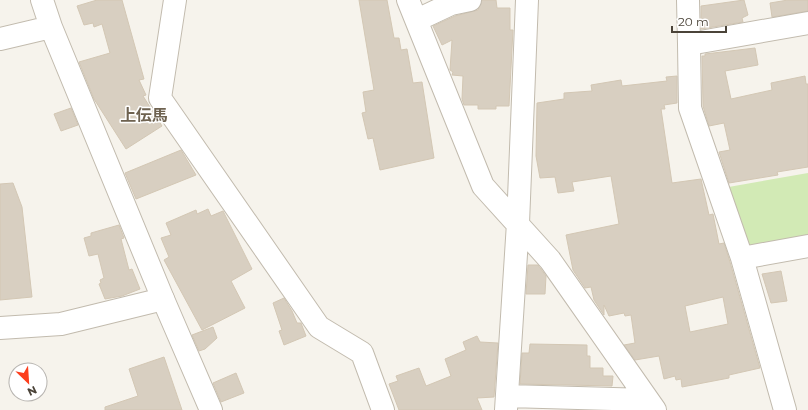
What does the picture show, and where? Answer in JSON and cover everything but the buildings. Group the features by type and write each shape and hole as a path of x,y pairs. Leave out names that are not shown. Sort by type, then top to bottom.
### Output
{"street":[{"path":"42,0 51,27 162,299 211,410"},
{"path":"175,0 160,98 319,327 362,353 382,410"},
{"path":"408,0 483,186 550,260 652,405"},
{"path":"417,20 451,4 470,0"},
{"path":"527,0 518,223 507,403 652,405"},
{"path":"688,0 690,108 742,258 785,410"},
{"path":"689,44 808,23"},
{"path":"0,39 51,27"},
{"path":"742,258 808,246"},
{"path":"0,328 61,324 162,299"}],"green space":[{"path":"808,173 808,239 745,251 723,188"}],"district":[{"name":"上伝馬","path":"144,115"}]}
